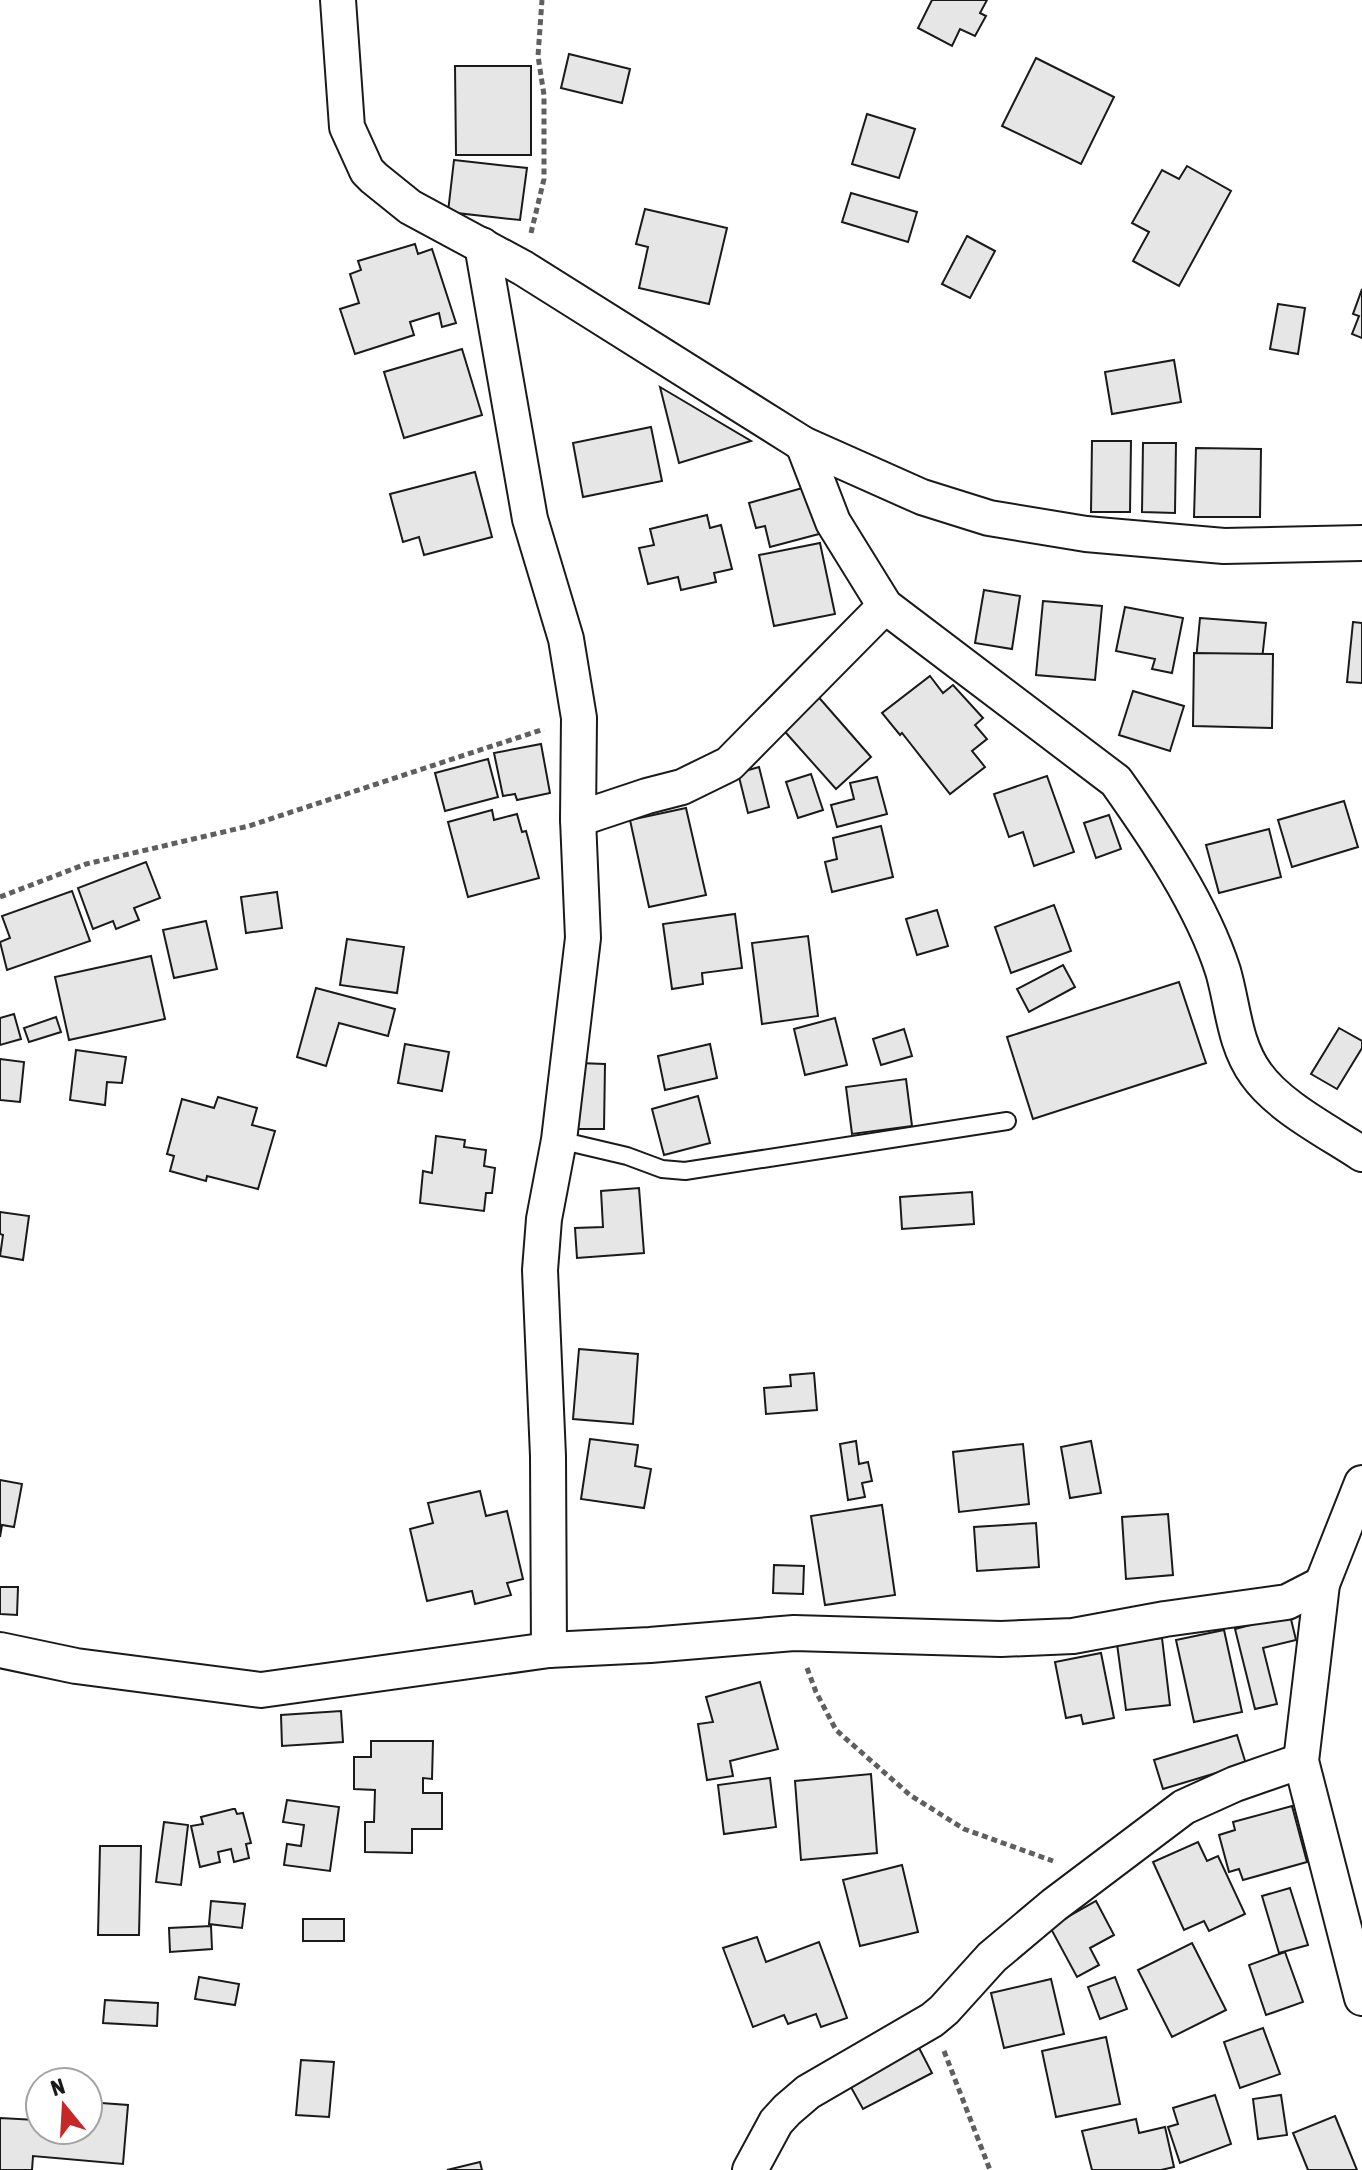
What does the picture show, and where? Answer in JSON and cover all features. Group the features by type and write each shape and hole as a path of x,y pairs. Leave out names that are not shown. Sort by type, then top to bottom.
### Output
{"street":[{"path":"338,0 347,127 367,171 410,207 523,268 803,444 922,497 989,518 1086,534 1224,546 1362,543"},
{"path":"482,245 530,519 566,639 579,718 578,819 583,938 559,1140 544,1219 540,1270 548,1456 549,1650"},
{"path":"803,444 833,522 885,606 1116,781 1193,904 1222,969 1244,1053 1255,1074 1272,1093 1362,1154"},
{"path":"578,819 682,787 729,764 885,606"},
{"path":"1362,1483 1322,1584 1301,1761 1362,1998"},
{"path":"0,1650 76,1666 261,1690 549,1650 794,1633 1001,1639 1073,1636 1287,1602 1322,1584"},
{"path":"750,2170 776,2122 787,2110 808,2092 932,2020 992,1957 1091,1875 1184,1807 1235,1784 1301,1761"}],"lane":[{"path":"559,1140 627,1156 662,1169 685,1171 1007,1121"}],"path":[{"path":"523,268 544,179 544,95 538,56 542,0"},
{"path":"0,897 86,864 249,826 579,718"},
{"path":"794,1633 816,1692 836,1730 910,1795 964,1829 1091,1875"},
{"path":"932,2020 990,2170"}],"building":[{"path":"932,0 987,0 980,13 986,16 975,36 960,29 952,46 918,28"},
{"path":"569,54 630,69 622,103 561,88"},
{"path":"1036,58 1114,97 1081,164 1002,126"},
{"path":"455,66 531,66 531,155 456,155"},
{"path":"867,114 915,129 899,178 852,164"},
{"path":"454,160 527,168 520,220 448,212"},
{"path":"1187,166 1231,191 1179,286 1133,261 1149,232 1132,223 1162,170 1179,179"},
{"path":"851,193 917,212 908,242 842,222"},
{"path":"645,209 727,228 709,304 639,288 648,247 636,244"},
{"path":"967,236 995,251 970,298 942,284"},
{"path":"415,244 418,254 432,249 456,323 442,327 439,313 410,322 414,335 355,354 340,309 359,303 350,274 361,270 358,261"},
{"path":"1362,289 1362,338 1352,334 1359,316 1353,314"},
{"path":"1278,304 1305,308 1298,354 1270,349"},
{"path":"462,349 482,415 404,438 384,372"},
{"path":"1174,360 1181,402 1112,414 1105,372"},
{"path":"660,387 751,441 679,463"},
{"path":"651,427 662,481 583,497 573,443"},
{"path":"1092,441 1131,441 1130,512 1091,512"},
{"path":"1143,443 1176,443 1175,513 1142,512"},
{"path":"1196,448 1261,449 1260,517 1194,517"},
{"path":"475,472 492,537 424,555 419,537 403,542 390,494"},
{"path":"806,487 819,534 770,547 765,526 756,528 749,503"},
{"path":"707,515 710,528 721,525 732,569 714,573 716,582 681,590 678,577 648,584 639,548 654,545 650,529"},
{"path":"820,543 835,614 774,626 759,555"},
{"path":"984,590 1020,596 1012,649 975,643"},
{"path":"1043,601 1102,606 1095,680 1036,675"},
{"path":"1125,607 1183,618 1172,673 1152,669 1155,659 1116,651"},
{"path":"1200,618 1266,623 1260,678 1195,671"},
{"path":"1353,622 1362,623 1362,683 1347,682"},
{"path":"1194,653 1273,654 1272,728 1193,726"},
{"path":"930,676 943,693 953,685 983,718 975,725 987,739 972,751 985,767 950,794 902,733 900,735 882,713"},
{"path":"1133,691 1184,706 1170,751 1119,735"},
{"path":"815,693 871,757 836,789 779,725"},
{"path":"541,744 550,793 517,800 515,794 503,796 494,753"},
{"path":"488,759 498,797 445,811 435,773"},
{"path":"759,767 769,807 748,813 738,773"},
{"path":"811,774 823,810 798,818 786,782"},
{"path":"1047,776 1074,852 1034,866 1023,832 1009,837 994,794"},
{"path":"877,777 887,814 837,827 831,805 854,799 850,783"},
{"path":"1344,801 1358,847 1292,867 1278,820"},
{"path":"686,808 706,895 649,907 630,820"},
{"path":"492,810 494,820 517,814 522,832 526,831 539,878 468,897 448,822"},
{"path":"1109,815 1121,849 1096,858 1084,823"},
{"path":"881,826 893,877 832,892 825,862 837,859 833,838"},
{"path":"1269,829 1281,877 1219,893 1206,845"},
{"path":"146,862 160,898 134,908 139,920 116,929 113,921 93,929 78,888"},
{"path":"72,891 90,941 7,970 0,942 10,938 2,916"},
{"path":"277,892 282,928 246,933 241,897"},
{"path":"1054,905 1071,951 1011,973 995,927"},
{"path":"937,910 948,946 917,955 906,919"},
{"path":"735,914 742,968 702,973 703,984 672,989 663,924"},
{"path":"206,921 217,969 174,978 163,930"},
{"path":"808,936 818,1016 762,1024 752,943"},
{"path":"347,939 404,947 397,993 340,985"},
{"path":"151,956 165,1019 69,1040 55,977"},
{"path":"1063,965 1075,987 1029,1012 1017,989"},
{"path":"1179,982 1206,1063 1033,1119 1007,1037"},
{"path":"316,988 395,1009 388,1036 339,1023 326,1066 297,1057"},
{"path":"14,1014 21,1039 0,1045 0,1018"},
{"path":"56,1017 61,1032 29,1042 24,1028"},
{"path":"835,1018 847,1065 805,1075 794,1029"},
{"path":"1339,1028 1362,1041 1362,1048 1337,1089 1311,1074"},
{"path":"904,1029 912,1056 881,1065 873,1039"},
{"path":"405,1044 449,1052 442,1091 398,1083"},
{"path":"710,1044 717,1078 665,1090 658,1056"},
{"path":"76,1050 126,1057 122,1083 107,1082 105,1105 70,1100"},
{"path":"0,1059 24,1062 20,1102 0,1100"},
{"path":"578,1063 605,1064 604,1129 577,1129"},
{"path":"906,1079 912,1126 852,1134 846,1087"},
{"path":"698,1096 710,1143 664,1155 652,1109"},
{"path":"218,1097 257,1108 252,1125 275,1131 258,1189 207,1176 206,1181 170,1171 174,1156 167,1154 182,1099 214,1108"},
{"path":"436,1136 465,1140 464,1147 486,1150 484,1166 495,1168 492,1193 486,1193 484,1211 420,1203 423,1171 432,1173"},
{"path":"639,1188 644,1253 577,1258 575,1228 603,1227 601,1191"},
{"path":"972,1192 974,1224 902,1229 900,1197"},
{"path":"0,1212 29,1216 23,1260 0,1256 3,1235 0,1234"},
{"path":"579,1349 638,1354 633,1424 573,1419"},
{"path":"814,1373 817,1410 766,1414 764,1388 791,1386 790,1375"},
{"path":"590,1439 638,1445 635,1466 651,1469 644,1508 581,1499"},
{"path":"856,1441 859,1464 868,1462 872,1481 862,1483 865,1497 848,1500 840,1444"},
{"path":"1091,1441 1101,1493 1070,1498 1061,1447"},
{"path":"1023,1444 1029,1504 959,1512 953,1452"},
{"path":"0,1480 22,1484 14,1527 2,1525 0,1537"},
{"path":"480,1491 486,1516 507,1511 523,1579 507,1583 511,1595 475,1604 472,1591 427,1601 410,1529 433,1523 428,1503"},
{"path":"882,1505 895,1595 825,1605 811,1516"},
{"path":"1168,1514 1173,1575 1126,1579 1122,1517"},
{"path":"1036,1523 1039,1567 977,1571 974,1527"},
{"path":"774,1565 804,1566 803,1594 773,1593"},
{"path":"0,1587 18,1587 17,1615 0,1614"},
{"path":"1290,1615 1296,1640 1263,1648 1277,1704 1255,1709 1235,1629"},
{"path":"1224,1630 1242,1712 1194,1722 1176,1640"},
{"path":"1162,1638 1170,1705 1126,1710 1117,1644"},
{"path":"1101,1653 1114,1718 1083,1724 1081,1715 1066,1718 1055,1662"},
{"path":"760,1682 778,1749 730,1761 733,1776 707,1780 698,1724 713,1722 706,1697"},
{"path":"341,1711 343,1742 282,1746 281,1715"},
{"path":"1237,1735 1246,1764 1163,1789 1154,1760"},
{"path":"371,1741 433,1741 432,1779 423,1778 423,1793 442,1793 442,1829 412,1829 412,1853 365,1852 365,1822 374,1822 375,1790 354,1789 354,1757 371,1757"},
{"path":"871,1774 877,1853 801,1860 795,1781"},
{"path":"770,1778 776,1827 724,1834 718,1785"},
{"path":"287,1800 339,1807 330,1871 284,1865 287,1844 301,1846 304,1825 283,1822"},
{"path":"1292,1806 1307,1862 1243,1880 1239,1869 1229,1872 1219,1835 1235,1830 1233,1822"},
{"path":"235,1809 237,1814 243,1813 251,1843 246,1844 249,1858 234,1862 231,1849 218,1852 220,1862 200,1867 191,1826 203,1824 201,1817"},
{"path":"164,1822 188,1825 181,1885 156,1882"},
{"path":"1198,1842 1207,1861 1218,1856 1245,1914 1209,1931 1204,1921 1184,1930 1153,1862"},
{"path":"100,1846 141,1846 139,1935 98,1935"},
{"path":"902,1865 918,1932 860,1946 843,1880"},
{"path":"1290,1888 1308,1945 1279,1953 1262,1896"},
{"path":"211,1901 245,1904 242,1928 209,1924"},
{"path":"1096,1901 1114,1935 1090,1948 1099,1965 1077,1977 1050,1927"},
{"path":"303,1919 344,1919 344,1941 303,1941"},
{"path":"211,1926 212,1949 170,1952 169,1928"},
{"path":"757,1937 766,1962 819,1942 847,2018 821,2027 816,2014 788,2024 784,2015 753,2027 723,1948"},
{"path":"1192,1943 1226,2010 1172,2037 1138,1970"},
{"path":"1285,1952 1303,2002 1266,2015 1249,1965"},
{"path":"199,1977 239,1984 235,2005 195,1999"},
{"path":"1115,1977 1127,2009 1100,2019 1088,1987"},
{"path":"1051,1979 1064,2034 1004,2048 991,1993"},
{"path":"105,2000 158,2003 157,2026 103,2023"},
{"path":"1263,2028 1280,2074 1240,2088 1224,2042"},
{"path":"1106,2037 1120,2104 1056,2117 1042,2051"},
{"path":"917,2044 932,2073 863,2109 847,2080"},
{"path":"301,2060 334,2062 329,2117 296,2115"},
{"path":"1215,2095 1231,2144 1180,2163 1168,2127 1178,2124 1173,2108"},
{"path":"1281,2095 1287,2135 1258,2139 1253,2099"},
{"path":"104,2103 128,2105 123,2164 33,2156 32,2170 0,2170 0,2118 24,2119 24,2146 104,2146"},
{"path":"1335,2116 1357,2170 1308,2170 1293,2133"},
{"path":"1136,2119 1139,2133 1165,2127 1174,2167 1161,2170 1092,2170 1082,2131"},
{"path":"480,2162 482,2170 447,2170"}]}
